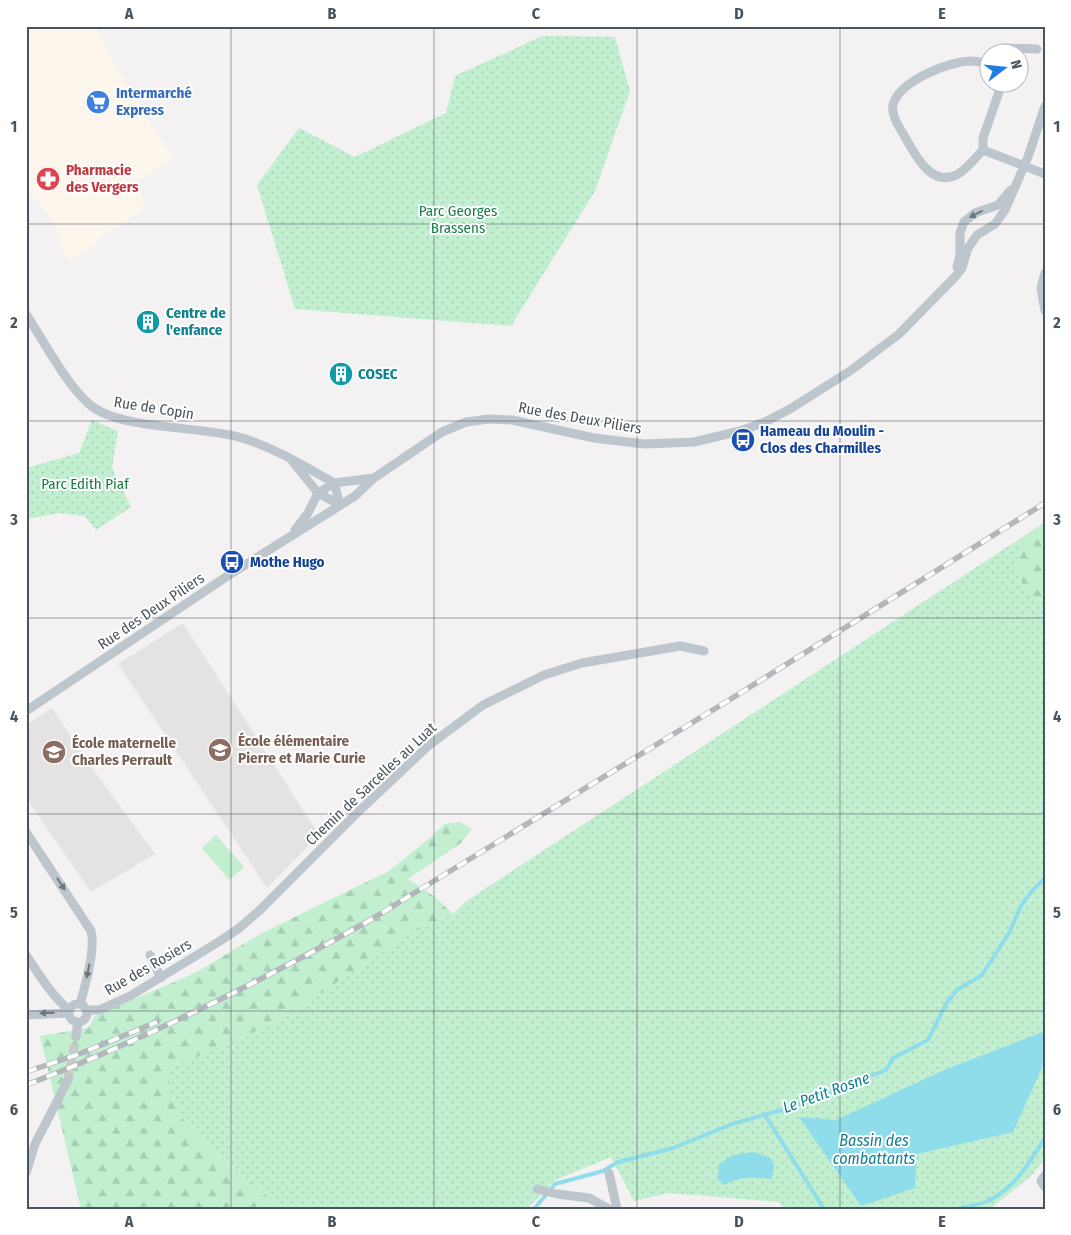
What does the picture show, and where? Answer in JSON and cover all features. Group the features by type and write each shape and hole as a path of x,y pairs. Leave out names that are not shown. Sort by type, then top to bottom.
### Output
{"street":[{"path":"1028,49 1037,49"},
{"path":"978,62 970,61 953,64 916,79 897,97 893,106 894,115 913,152 926,170 933,174 949,177 958,174 983,150 983,138 998,92"},
{"name":"Rue des Deux Piliers","path":"26,710 291,535 355,496 374,478 442,432 466,422 489,418 512,420 594,438 644,444 694,442 740,431 765,422 790,409 850,371 898,334 955,277 962,268 972,240 995,224 1001,217 1024,165 1045,106"},
{"path":"983,150 1045,174"},
{"name":"Rue des Deux Piliers","path":"955,277 960,255 958,244 964,222 975,213 998,205 1015,187"},
{"path":"1045,273 1041,288 1045,311"},
{"name":"Rue de Copin","path":"26,314 75,389 89,404 102,413 143,423 214,431 242,438 271,448 334,483"},
{"path":"291,459 318,493 340,505"},
{"name":"Rue des Deux Piliers","path":"291,535 308,513 318,493 334,483 374,478"},
{"path":"334,483 340,505"},
{"name":"Chemin de Sarcelles au Luat","path":"220,941 260,910 357,813 428,746 483,705 544,675 582,663 680,646 704,651"},
{"path":"26,832 91,931 93,942 83,993 84,1020 72,1021 69,1012 51,992 26,955"},
{"name":"Rue des Rosiers","path":"83,1007 100,1010 114,1004 162,978 220,941"},
{"path":"150,955 162,978"},
{"path":"69,1012 73,1005 83,1007"},
{"path":"26,1015 69,1012"},
{"path":"76,1036 78,1022"},
{"path":"26,1173 35,1144 68,1080"},
{"path":"609,1173 617,1209"},
{"path":"537,1188 556,1194 589,1198 609,1209"}],"shaded area":[{"path":"26,26 96,26 111,59 173,158 136,182 143,199 143,210 104,234 99,242 69,261 62,248 56,225 26,188"},
{"name":"École élémentaire Pierre et Marie Curie","path":"183,623 319,835 267,888 118,664"},
{"path":"52,708 100,779 155,854 91,892 26,798 26,725"}],"green space":[{"name":"Parc Georges Brassens","path":"542,36 615,37 630,91 595,191 511,326 295,309 257,185 299,128 355,157 446,113 455,76"},
{"name":"Parc Edith Piaf","path":"92,420 118,431 112,468 131,507 96,530 85,516 59,513 28,519 26,522 26,468 79,453"},
{"path":"1045,522 1045,599 1035,600 1023,585 1015,568 1024,536"},
{"path":"1024,536 1015,568 1023,585 1035,600 1045,599 1045,1159 1030,1177 990,1209 784,1209 779,1202 669,1193 634,1201 611,1157 555,1180 527,1209 282,1209 187,1127 170,1091 168,1069 279,1021 411,933 453,914 465,902"},
{"path":"460,822 472,829 461,843 408,879 435,897 453,914 411,933 279,1021 169,1069 170,1091 187,1127 282,1209 81,1209 40,1036 88,1028 95,1016 195,973 262,933 389,871 444,824"},
{"path":"216,835 244,867 229,880 202,848"}],"water":[{"name":"Bassin des combattants","path":"1045,1031 1045,1061 1013,1132 917,1154 915,1188 861,1206 799,1117 836,1120 942,1071"},
{"path":"753,1152 769,1157 774,1163 771,1179 747,1178 724,1185 718,1179 719,1164 733,1155"}],"waterway":[{"name":"Le Petit Rosne","path":"534,1209 555,1184 603,1171 618,1162 673,1148 732,1124 789,1108 886,1070 893,1058 928,1040 946,1004 957,990 982,975 1009,933 1022,904 1045,878"},
{"path":"765,1115 824,1209"},
{"path":"957,1209 981,1204 998,1196 1021,1174 1045,1138"}],"tunnel":[{"path":"68,1080 76,1036"}],"railway":[{"path":"26,1085 159,1029 288,965 372,919 1045,503"},
{"path":"26,1072 79,1054 157,1022"}],"place":[{"name":"Intermarché Express","path":"98,102"},
{"name":"Pharmacie des Vergers","path":"48,179"},
{"name":"Centre de l'enfance","path":"148,322"},
{"name":"COSEC","path":"341,374"},
{"name":"Hameau du Moulin - Clos des Charmilles","path":"743,440"},
{"name":"Mothe Hugo","path":"232,562"},
{"name":"École élémentaire Pierre et Marie Curie","path":"220,750"},
{"name":"École maternelle Charles Perrault","path":"54,752"}]}
